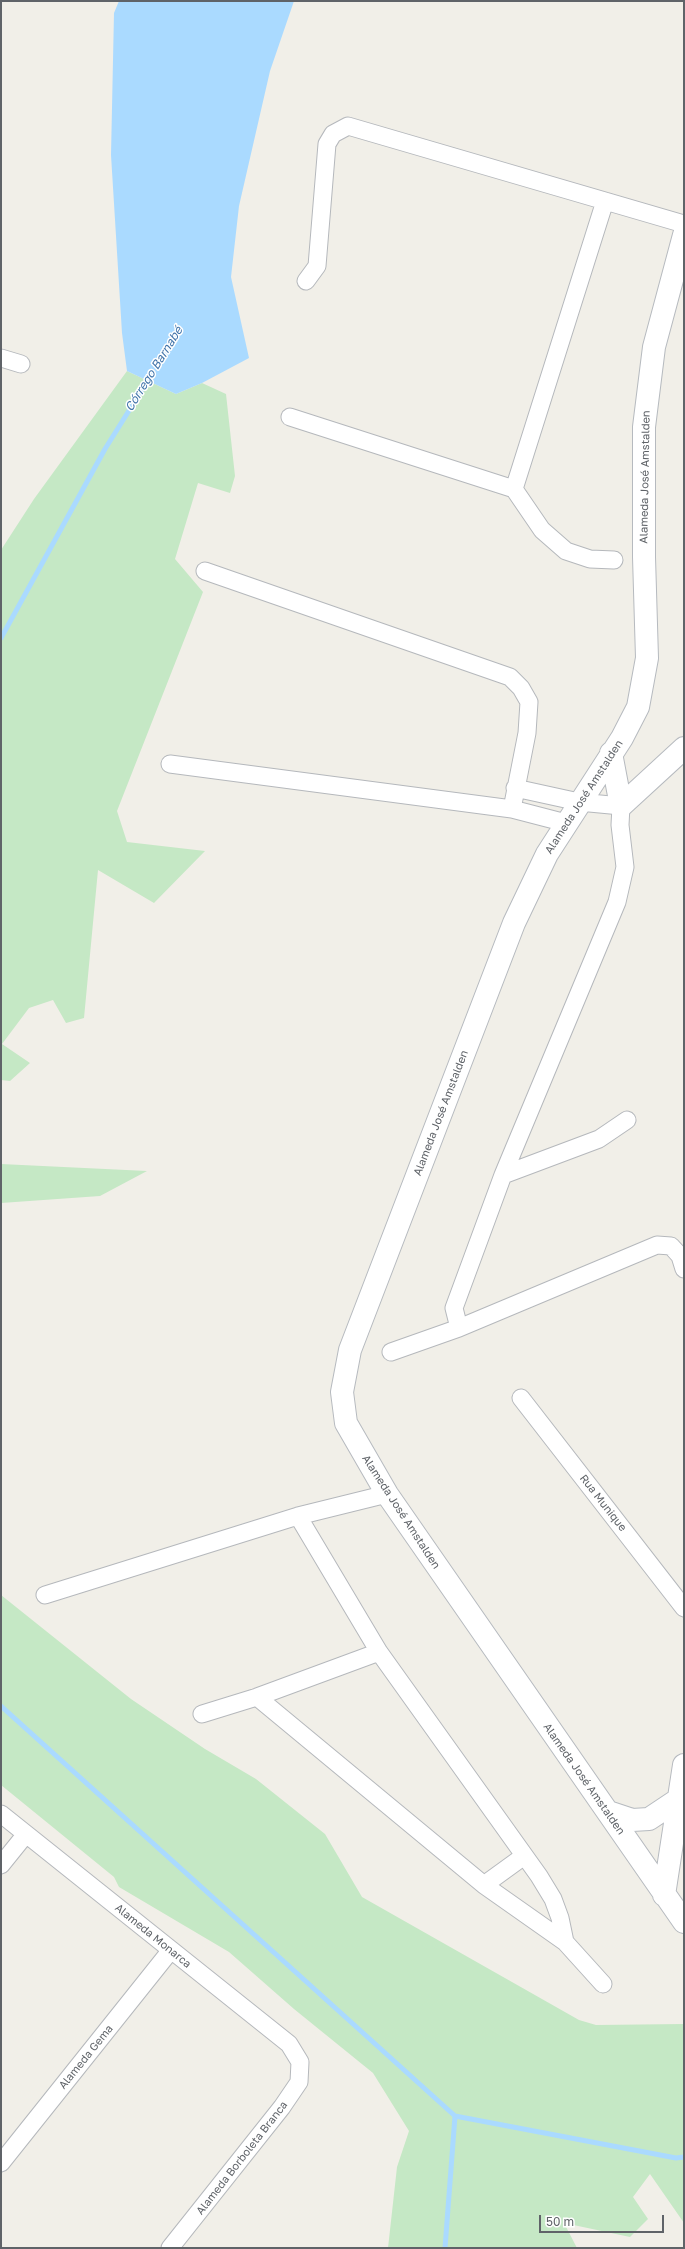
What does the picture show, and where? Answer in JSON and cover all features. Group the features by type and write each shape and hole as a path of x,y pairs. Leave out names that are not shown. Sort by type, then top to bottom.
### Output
{"street":[{"path":"306,280 317,266 327,144 333,134 348,126 684,224"},
{"path":"514,489 605,201"},
{"name":"Alameda José Amstalden","path":"684,235 654,347 644,427 644,557 647,658 638,707 611,753 547,854 514,923 350,1350 342,1392 346,1423 387,1494 684,1922"},
{"path":"1,358 21,364"},
{"path":"290,417 514,489 542,530 566,551 590,559 614,560"},
{"path":"205,571 510,678 521,688 529,702 527,733 512,809"},
{"path":"515,788 579,802 622,806 684,748"},
{"path":"459,1328 454,1308 503,1175 617,902 625,867 620,825 622,806 611,753"},
{"path":"170,764 512,809 566,823"},
{"path":"503,1175 598,1139 627,1120"},
{"path":"391,1352 459,1328 657,1245 671,1246 680,1256 684,1268"},
{"name":"Rua Munique","path":"521,1398 684,1608"},
{"path":"45,1595 298,1516 387,1494"},
{"path":"298,1516 379,1652 553,1899 560,1918 565,1942"},
{"path":"202,1714 257,1697 379,1652"},
{"path":"257,1697 484,1885 565,1942 604,1984"},
{"path":"664,1895 684,1765"},
{"path":"608,1812 632,1820 649,1819 679,1799"},
{"name":"Alameda Monarca","path":"1,1814 289,2044 300,2062"},
{"path":"1,1865 26,1834"},
{"path":"484,1885 524,1856"},
{"name":"Alameda Gema","path":"1,2163 171,1950"},
{"name":"Alameda Borboleta Branca","path":"170,2248 282,2107 299,2082 300,2062"}],"green space":[{"path":"127,371 176,394 202,383 226,394 235,476 230,493 198,483 175,559 203,592 117,811 127,842 205,851 154,903 98,870 84,1018 66,1023 53,1000 29,1008 2,1044 30,1063 10,1081 1,1080 1,550 34,499"},
{"path":"1,1164 147,1171 100,1196 1,1203"},
{"path":"1,1595 131,1699 205,1749 256,1779 325,1834 362,1897 579,2020 596,2025 684,2024 684,2223 650,2174 633,2197 648,2219 630,2237 564,2223 577,2248 388,2248 397,2167 409,2131 373,2073 294,2009 229,1952 119,1887 114,1877 1,1785"}],"water":[{"path":"119,1 294,1 270,71 239,206 231,277 249,358 202,383 176,394 127,371 122,333 111,155 114,13"}],"waterway":[{"name":"Córrego Barnabé","path":"1,638 105,449 150,377"},
{"path":"1,1706 455,2116 445,2248"},
{"path":"455,2116 676,2158 684,2157"}]}
